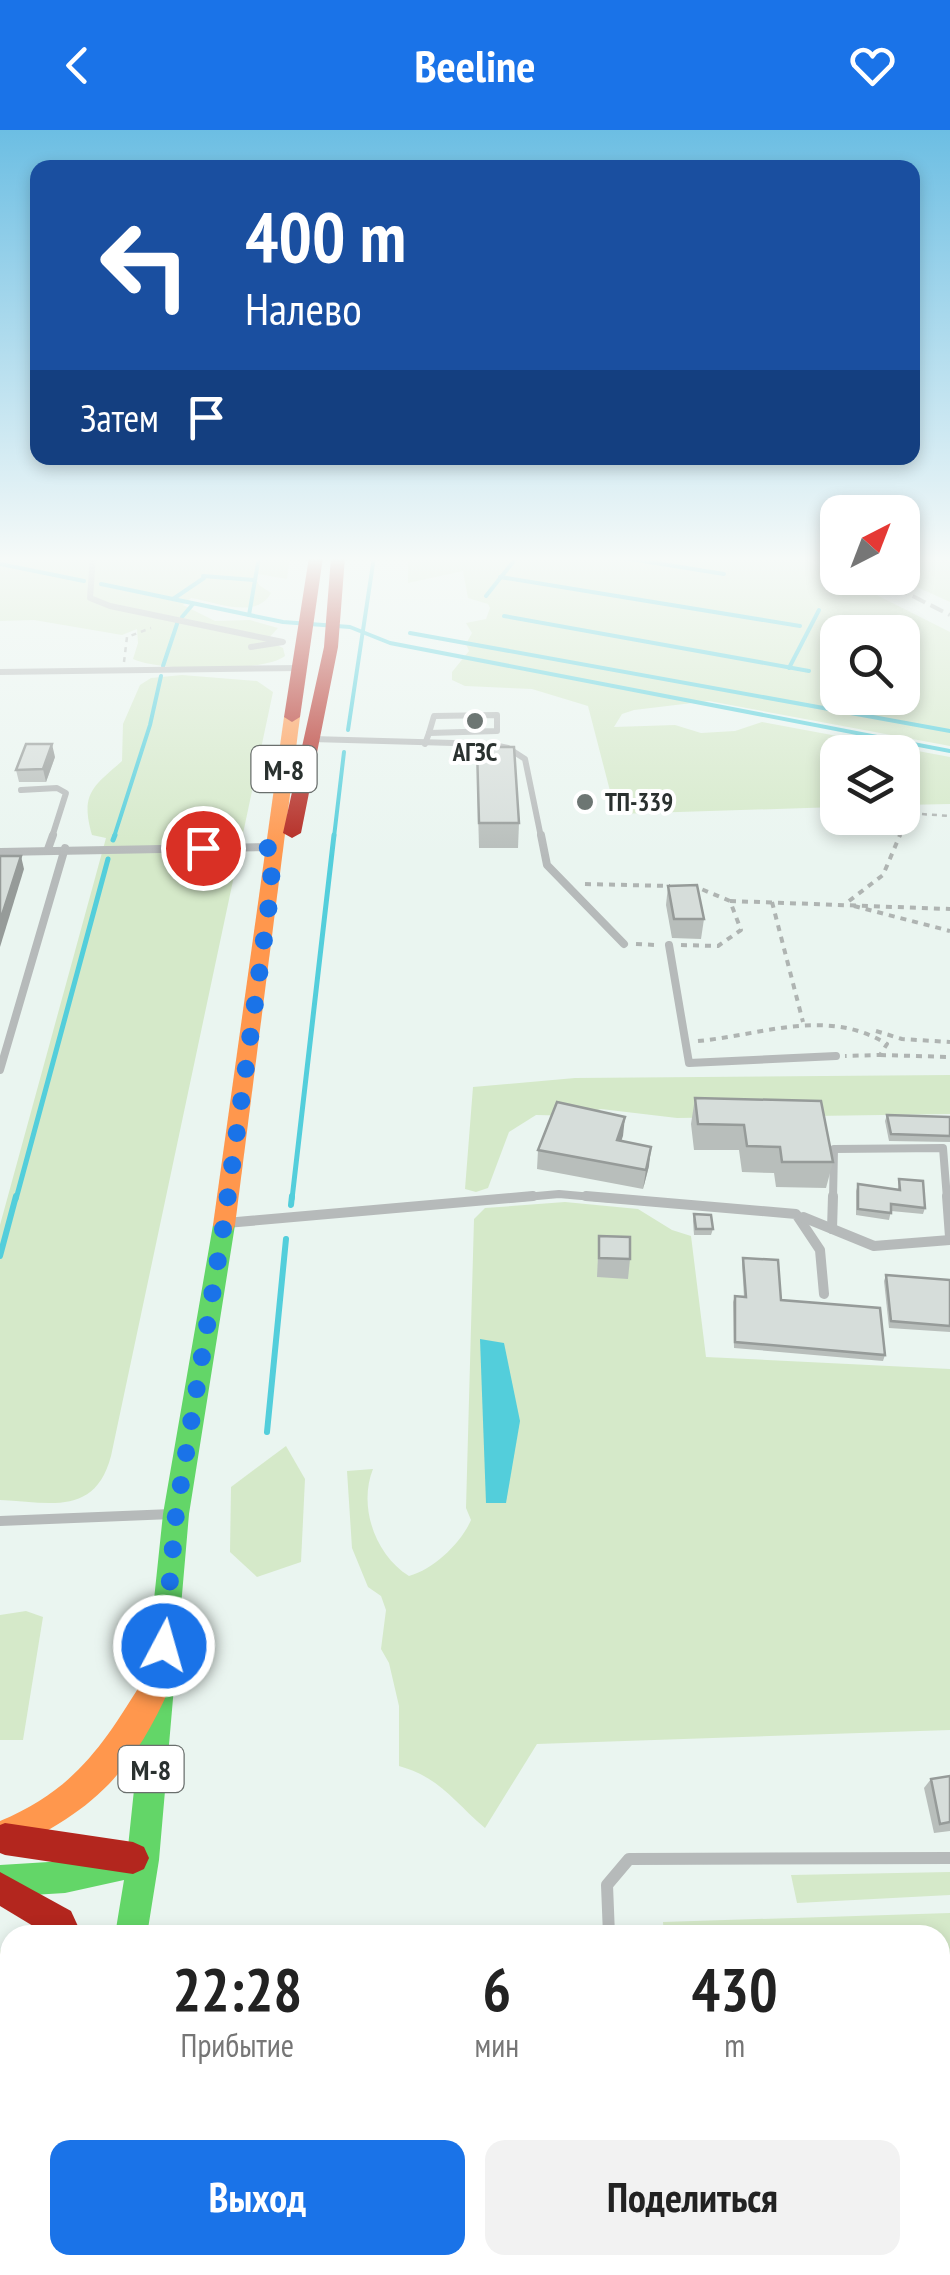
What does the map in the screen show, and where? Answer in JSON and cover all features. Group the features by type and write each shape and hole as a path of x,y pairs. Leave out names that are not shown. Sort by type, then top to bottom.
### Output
{"main road":[{"name":"М-8","path":"271,890 288,850 328,657"},
{"name":"М-8","path":"133,1925 143,1860 176,1514 224,1223 271,890 272,848 302,658"},
{"path":"0,1838 50,1819 93,1788 160,1678"},
{"path":"0,1838 85,1848 143,1860"},
{"path":"0,1884 65,1877 143,1860"},
{"path":"0,1884 59,1925"}],"lane":[{"path":"0,672 126,671 302,658"},
{"path":"425,744 428,733 434,716 497,715 497,730 428,733"},
{"path":"312,739 489,744 508,748 525,758 546,865 624,944"},
{"path":"21,790 57,788 66,793 48,849"},
{"path":"0,1070 64,848"},
{"path":"0,852 64,848 272,848"},
{"path":"669,945 689,1063 836,1056"},
{"path":"224,1223 559,1194 796,1214 832,1229 874,1246 950,1238 943,1148 834,1149 832,1229"},
{"path":"796,1214 817,1236 826,1282 824,1294"},
{"path":"0,1520 176,1514"},
{"path":"609,1925 607,1885 629,1860 950,1858"}],"path":[{"path":"126,657 126,671"},
{"path":"844,904 877,886 890,866 907,813 950,816"},
{"path":"560,879 600,887 700,886 730,900 950,910"},
{"path":"624,944 718,946 740,930 730,900"},
{"path":"772,902 803,1022"},
{"path":"844,904 950,931"},
{"path":"686,1042 727,1040 803,1022 870,1030 902,1039 950,1042"},
{"path":"870,1030 887,1044 880,1056"},
{"path":"836,1056 950,1057"}],"green space":[{"path":"283,657 234,668 164,666 133,659"},
{"path":"464,657 820,657 820,715 920,715 920,657 950,657 950,746 920,740 920,735 891,735 709,701 634,710 622,714 614,727 675,725 701,733 735,731 762,722 832,735 820,735 820,808 616,814 588,706 532,689 465,686 452,680 452,672"},
{"path":"182,675 257,681 273,692 111,1456 104,1475 82,1497 52,1503 0,1500 0,1225 106,838 92,835 89,800 97,785 122,761 123,724 140,685 151,678"},
{"path":"920,751 950,757 950,804 920,805"},
{"path":"950,1075 950,1114 677,1118 601,1109 580,1116 536,1115 509,1132 488,1188 476,1192 465,1189 473,1087 575,1078"},
{"path":"565,1202 638,1209 672,1230 691,1236 706,1357 950,1369 950,1730 537,1744 485,1828 446,1791 399,1766 399,1706 389,1663 381,1649 386,1610 381,1596 368,1587 352,1548 347,1471 373,1469 368,1498 373,1528 387,1556 409,1576 437,1561 461,1537 471,1520 466,1508 474,1219 485,1208"},
{"path":"286,1446 305,1479 301,1562 257,1577 230,1552 231,1487"},
{"path":"26,1611 43,1617 23,1740 0,1740 0,1615"},
{"path":"950,1872 950,1895 797,1903 791,1875"},
{"path":"950,1913 950,1925 663,1922"}],"water":[{"path":"480,1339 504,1343 520,1421 506,1503 486,1503"}],"building":[{"path":"26,744 52,744 43,769 16,770"},
{"path":"477,747 514,747 519,823 479,823"},
{"path":"0,856 21,856 0,921"},
{"path":"697,885 704,919 674,919 668,886"},
{"path":"695,1098 821,1101 833,1162 782,1162 780,1147 747,1146 744,1125 698,1124"},
{"path":"557,1102 625,1117 617,1140 651,1147 646,1170 538,1150"},
{"path":"887,1115 950,1117 950,1136 891,1134"},
{"path":"899,1179 923,1181 925,1208 891,1204 891,1213 858,1209 858,1184 900,1190"},
{"path":"694,1214 711,1215 713,1229 696,1229"},
{"path":"599,1236 630,1237 630,1259 599,1258"},
{"path":"743,1258 778,1260 781,1300 880,1308 885,1355 735,1342 735,1296 746,1297"},
{"path":"886,1275 950,1280 950,1326 891,1321"},
{"path":"950,1776 950,1822 940,1824 931,1779"}],"waterway":[{"path":"163,666 166,657"},
{"path":"348,730 359,657"},
{"path":"463,657 950,751"},
{"path":"543,657 950,731"},
{"path":"732,657 789,667"},
{"path":"789,667 795,657"},
{"path":"789,667 809,671"},
{"path":"114,837 150,725 161,676"},
{"path":"334,837 344,752"},
{"path":"113,840 115,835"},
{"path":"292,1199 334,835"},
{"path":"16,1199 108,859"},
{"path":"0,1256 16,1196"},
{"path":"291,1205 292,1196"},
{"path":"267,1432 286,1239"}],"traffic: fast":[{"path":"133,1925 143,1860 176,1514 224,1225"},
{"path":"0,1881 65,1877 143,1860"}],"traffic: slow":[{"path":"224,1225 292,717"},
{"path":"0,1837 31,1824 77,1796 109,1761 155,1687"}],"traffic: jam":[{"path":"292,717 301,657"},
{"path":"292,833 329,657"},
{"path":"5,1839 133,1858"},
{"path":"0,1888 60,1925"}],"place":[{"name":"АГЗС","path":"475,721"},
{"name":"ТП-339","path":"585,802"}],"route":[{"path":"164,1646 176,1514 224,1223 271,890 272,848 203,848"}]}
